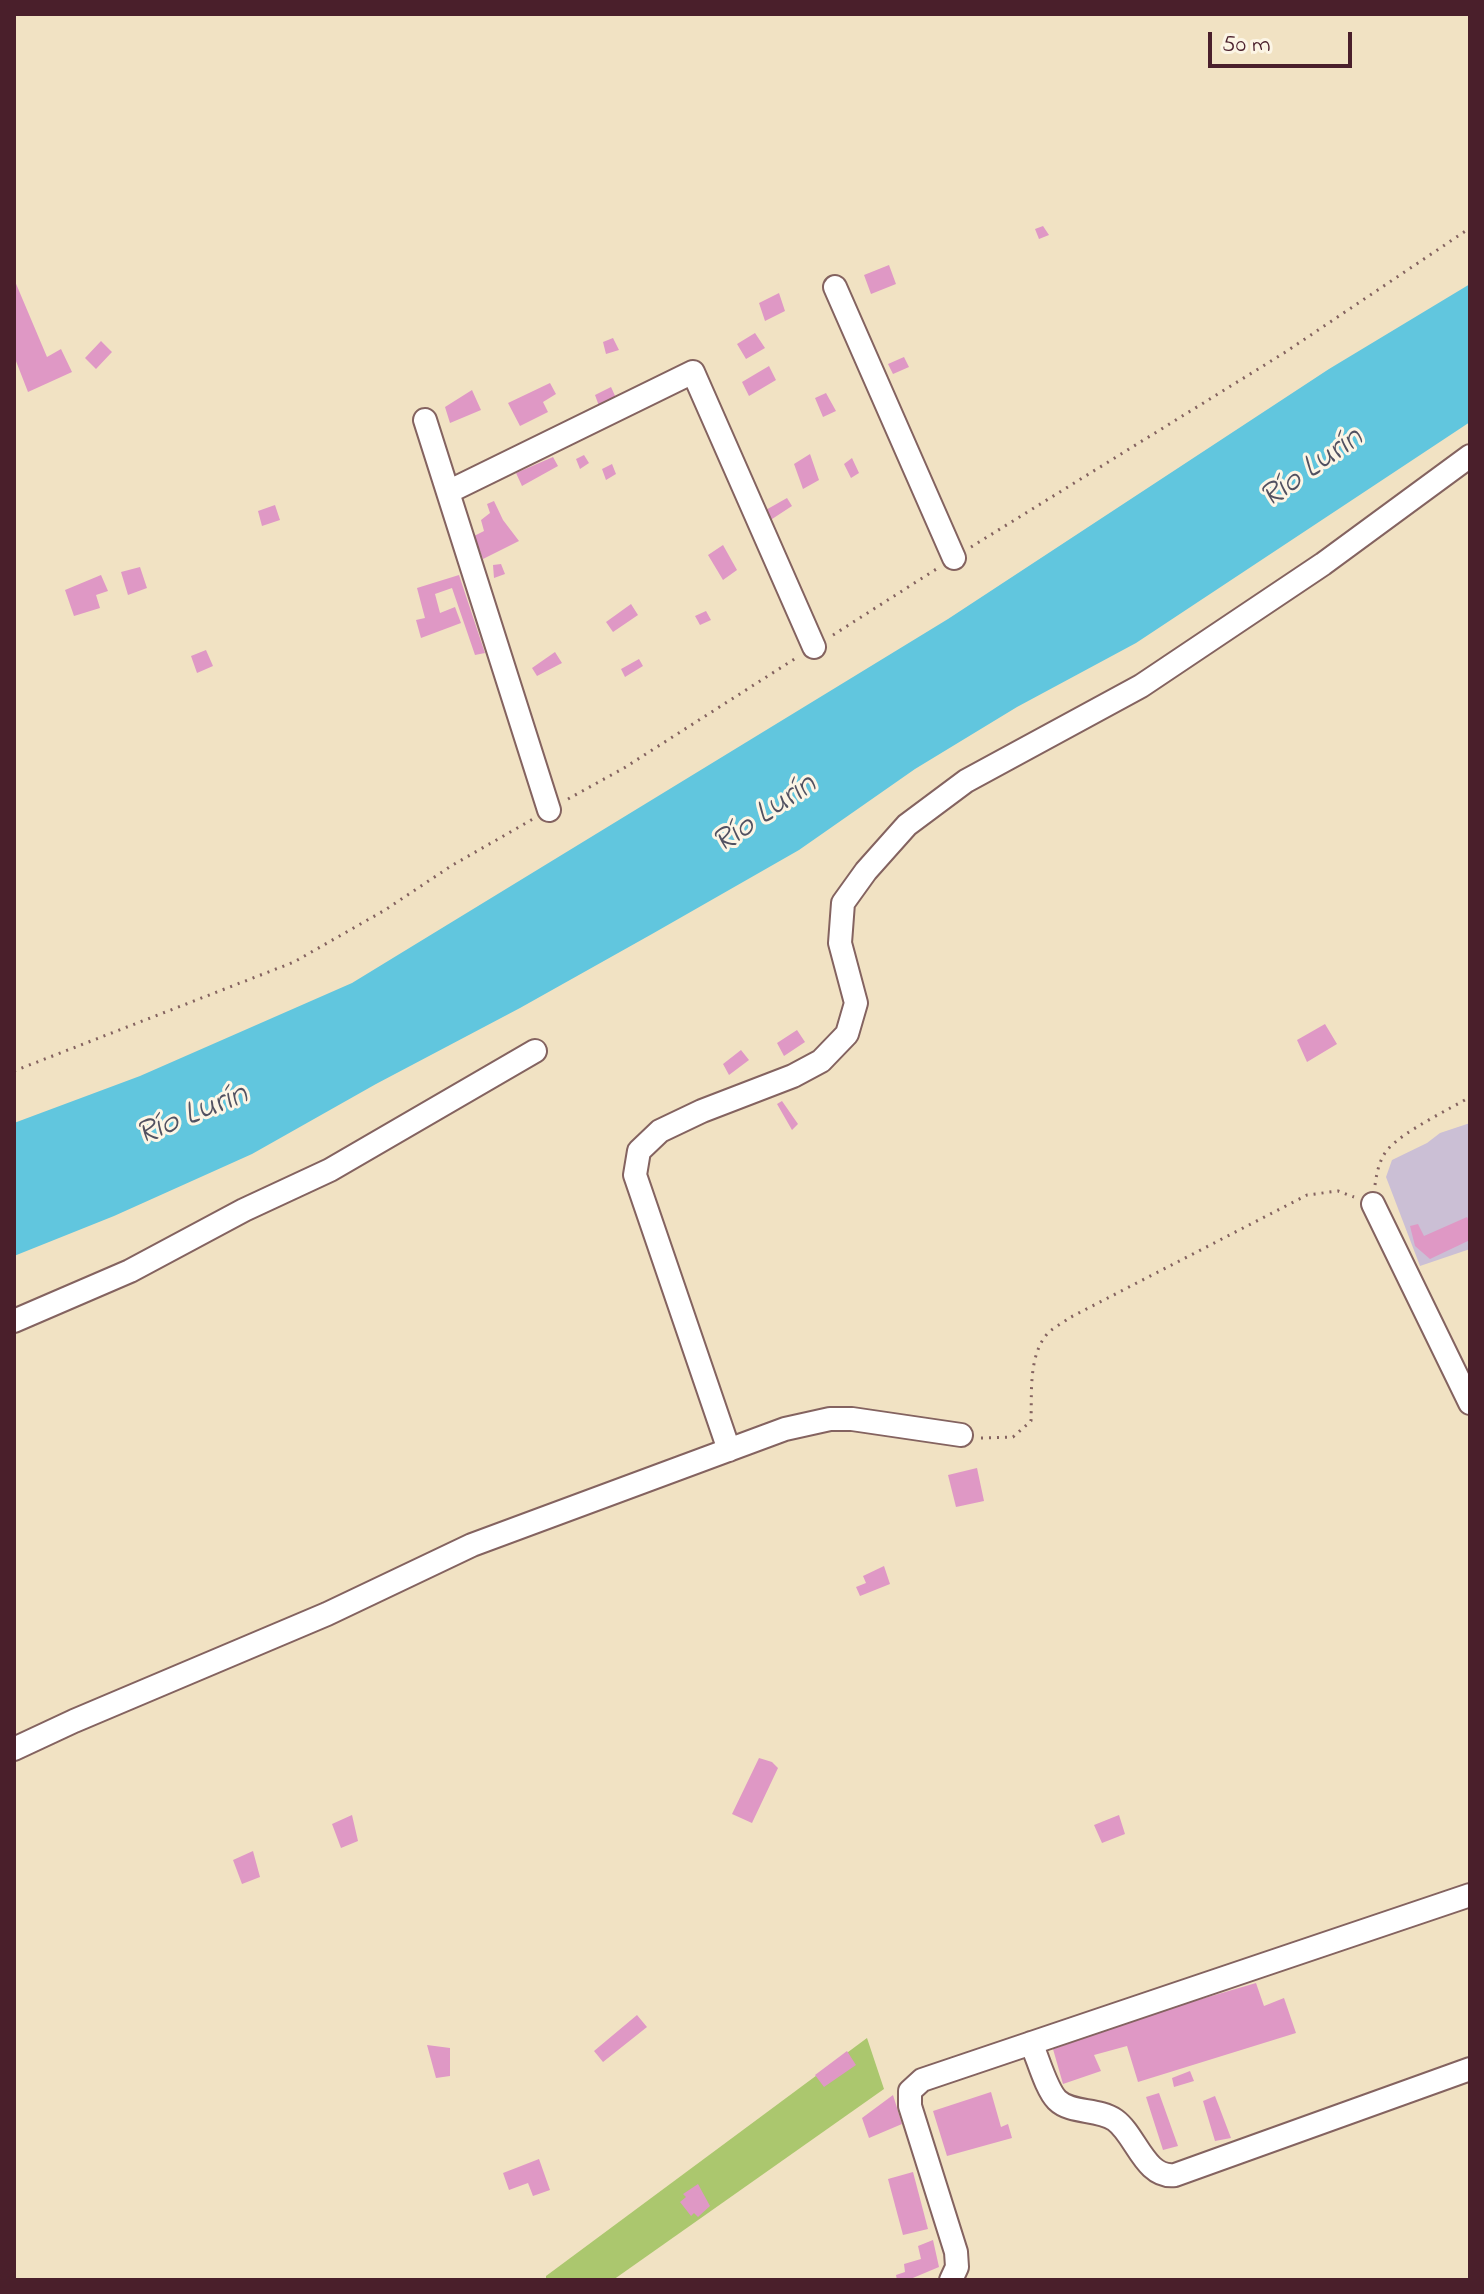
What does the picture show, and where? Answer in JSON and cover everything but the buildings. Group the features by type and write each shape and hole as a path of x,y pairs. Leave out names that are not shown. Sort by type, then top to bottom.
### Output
{"street":[{"path":"835,287 954,558"},
{"path":"448,492 693,372 814,647"},
{"path":"425,420 549,810"},
{"path":"729,1450 635,1175 639,1151 660,1131 702,1111 793,1076 821,1061 847,1034 856,1003 840,943 843,903 866,871 907,825 966,781 1141,686 1323,564 1470,456"},
{"path":"14,1321 130,1271 244,1210 330,1170 535,1051"},
{"path":"1373,1204 1470,1403"},
{"path":"14,1749 327,1614 472,1545 785,1429 830,1419 852,1419 961,1435"},
{"path":"951,2280 957,2267 956,2252 910,2106 910,2091 922,2080 1470,1895"},
{"path":"1031,2043 1055,2098 1065,2106 1102,2114 1114,2120 1129,2134 1159,2175 1167,2176 1470,2069"}],"path":[{"path":"14,1071 294,962 385,910 451,866 624,768 1284,353 1470,228"},
{"path":"961,1435 990,1439 1013,1437 1031,1421 1033,1371 1040,1345 1049,1332 1069,1318 1307,1195 1338,1191 1373,1204 1377,1168 1388,1149 1470,1097"}],"shaded area":[{"path":"1470,1123 1470,1249 1420,1266 1386,1177 1392,1160 1440,1133"}],"green space":[{"path":"867,2038 884,2089 613,2280 546,2280 546,2276"}],"water":[{"name":"Río Lurín","path":"1470,284 1470,422 1136,643 1017,707 915,769 799,850 520,1008 252,1154 114,1216 14,1256 14,1123 140,1076 352,983 948,619 1329,369"}]}
